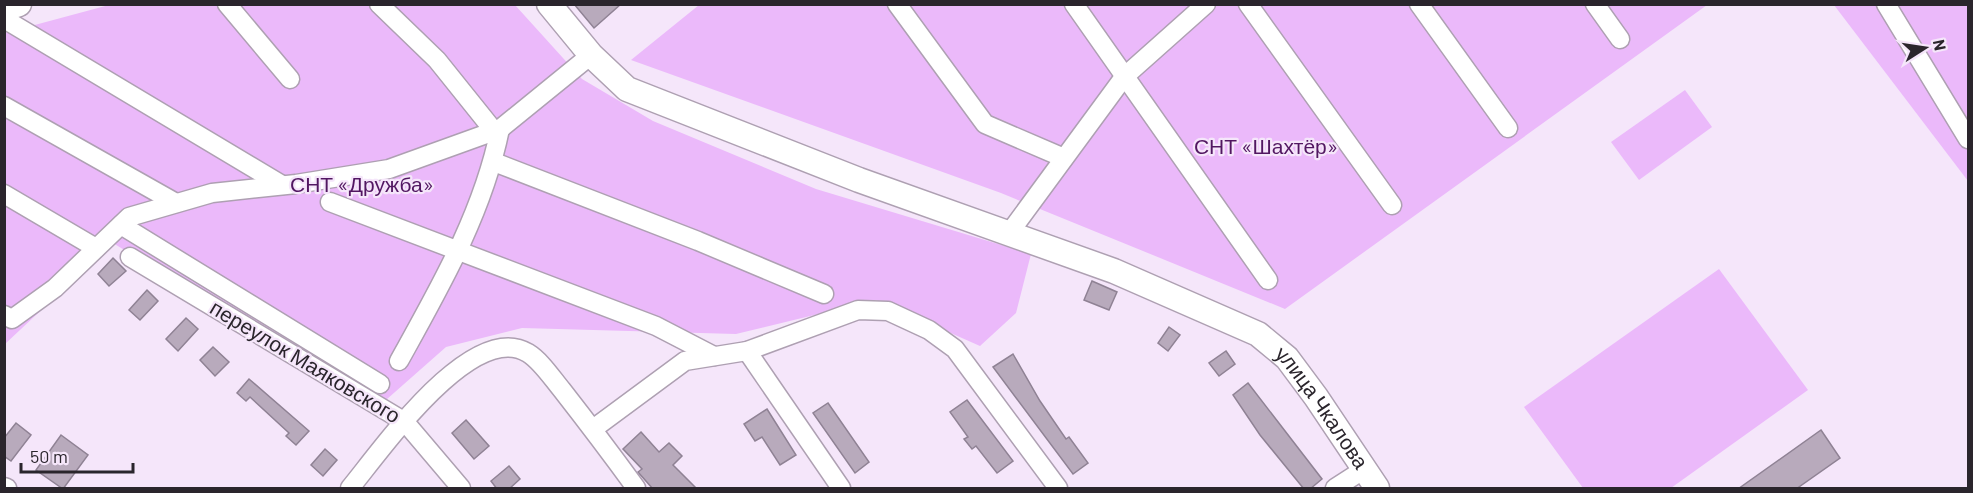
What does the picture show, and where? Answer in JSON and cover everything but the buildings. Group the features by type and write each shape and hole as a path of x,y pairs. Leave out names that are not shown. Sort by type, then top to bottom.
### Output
{"main road":[{"name":"улица Чкалова","path":"549,4 591,55 627,89 859,180 1114,271 1258,334 1287,358 1317,397 1370,479"}],"street":[{"path":"227,4 290,79"},
{"path":"379,4 437,60 497,130 494,162 459,251 399,361"},
{"path":"897,4 985,124 1064,158"},
{"path":"1074,4 1268,280"},
{"path":"1010,232 1124,77 1206,4"},
{"path":"1248,4 1392,205"},
{"path":"1419,4 1508,128"},
{"path":"1595,4 1620,39"},
{"path":"1886,4 1968,139"},
{"path":"12,12 282,185"},
{"path":"4,315 12,319 47,294 129,217 212,193 389,169 497,130 591,55"},
{"path":"4,106 176,203"},
{"path":"494,162 698,241 824,294"},
{"path":"4,194 96,248"},
{"path":"330,202 656,326 714,356"},
{"path":"121,225 380,384"},
{"name":"переулок Маяковского","path":"130,257 405,422 461,489"},
{"path":"593,429 685,360 747,351 858,310 888,312 929,330 955,350 1058,489"},
{"path":"350,489 405,422 458,366 492,349 509,348 528,353 549,375 593,429 636,489"},
{"path":"747,351 841,489"},
{"path":"1335,489 1370,479"}],"green space":[{"name":"СНТ «Дружба»","path":"109,5 515,5 582,79 653,121 816,189 1031,254 1016,313 980,346 876,300 736,334 522,328 446,347 378,407 113,243 5,344 5,33"},
{"name":"СНТ «Шахтёр»","path":"699,5 1707,5 1285,309 1001,193 631,60"},
{"path":"1834,5 1968,5 1968,181"},
{"path":"1685,90 1712,127 1639,180 1611,142"},
{"path":"1719,269 1808,390 1671,488 1583,488 1524,407"}]}
